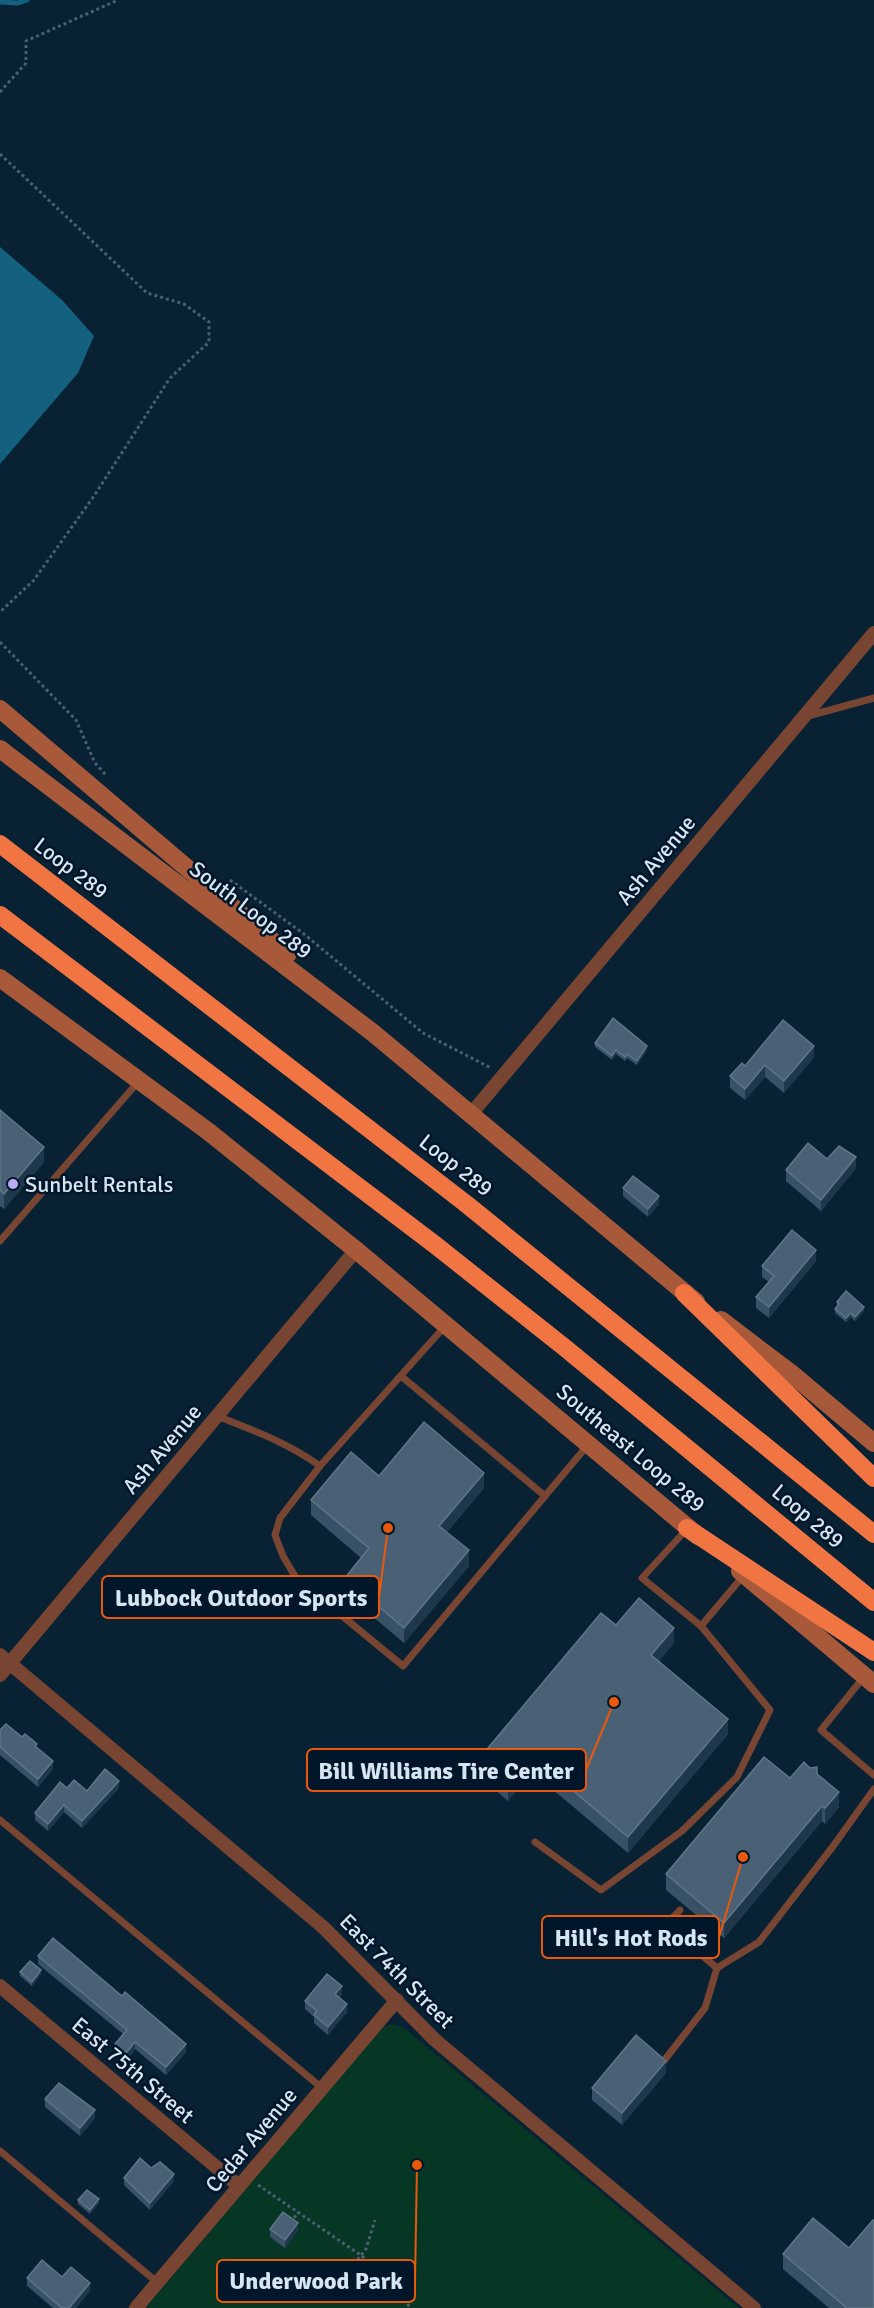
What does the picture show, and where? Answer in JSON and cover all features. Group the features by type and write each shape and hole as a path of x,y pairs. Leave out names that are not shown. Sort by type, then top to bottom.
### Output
{"highway":[{"name":"Loop 289","path":"0,844 456,1196 874,1534"},
{"name":"Loop 289","path":"0,915 434,1244 564,1347 874,1602"},
{"path":"684,1293 874,1478"},
{"path":"687,1528 874,1652"}],"main road":[{"path":"0,709 286,953 372,1032"},
{"name":"South Loop 289","path":"0,749 372,1032 471,1114"},
{"path":"0,978 138,1082 209,1132 356,1250"},
{"path":"471,1114 684,1293 792,1374 874,1443"},
{"name":"Southeast Loop 289","path":"356,1250 870,1680"}],"street":[{"name":"Ash Avenue","path":"471,1114 874,633"},
{"name":"Ash Avenue","path":"0,1675 5,1659 217,1416 356,1250"},
{"name":"East 74th Street","path":"5,1659 323,1927 435,2040 754,2308"},
{"name":"East 75th Street","path":"0,1986 243,2182"},
{"name":"Cedar Avenue","path":"136,2308 397,2000"}],"lane":[{"path":"803,717 874,698"},
{"path":"0,1242 138,1082"},
{"path":"446,1325 320,1466 280,1518 275,1535 283,1556 296,1578 403,1666 589,1443"},
{"path":"401,1376 545,1496"},
{"path":"217,1416 297,1450 320,1466"},
{"path":"535,1842 601,1890 682,1831 737,1777 770,1710 701,1626 642,1578 687,1528"},
{"path":"701,1626 744,1574"},
{"path":"870,1680 821,1730 874,1775"},
{"path":"663,2062 705,2008 717,1968 759,1941 834,1845 874,1789"},
{"path":"0,1820 322,2088"},
{"path":"680,1910 666,1925 717,1968"},
{"path":"0,2151 158,2283"}],"path":[{"path":"0,92 26,63 26,41 118,0"},
{"path":"0,154 147,293 184,304 209,322 209,342 170,378 94,496 34,580 0,612"},
{"path":"0,642 76,720 95,763 109,778"},
{"path":"228,879 304,934 423,1033 504,1075"},
{"path":"243,2182 298,2212 362,2256 411,2308"},
{"path":"291,2224 298,2212"},
{"path":"353,2299 337,2286 362,2256 372,2237 375,2220"}],"green space":[{"path":"393,2024 403,2027 739,2308 146,2308 381,2028"}],"water":[{"path":"0,247 62,300 94,336 78,373 0,464"}],"building":[{"path":"613,1018 647,1046 637,1061 627,1054 625,1057 616,1050 612,1056 595,1043"},
{"path":"783,1020 814,1046 784,1081 765,1065 745,1089 730,1076 742,1063 745,1066"},
{"name":"Sunbelt Rentals","path":"0,1110 44,1147 4,1194 0,1190"},
{"path":"808,1143 827,1159 839,1146 856,1157 821,1200 786,1170"},
{"path":"633,1176 659,1196 648,1209 623,1188"},
{"path":"792,1230 816,1250 769,1307 756,1297 774,1276 762,1266"},
{"path":"846,1291 864,1307 855,1317 851,1313 846,1318 835,1309 839,1304 837,1302"},
{"path":"424,1422 484,1473 439,1526 469,1550 404,1628 345,1578 369,1548 311,1500 351,1452 379,1476"},
{"path":"639,1598 674,1628 651,1655 728,1719 628,1837 532,1756 508,1785 478,1760 601,1613 616,1625"},
{"path":"6,1724 22,1737 25,1734 53,1761 38,1779 0,1747 0,1730"},
{"path":"764,1757 790,1778 804,1762 810,1768 817,1767 817,1774 839,1792 825,1808 822,1806 724,1923 666,1874"},
{"path":"105,1769 119,1781 82,1821 64,1805 48,1824 35,1813 60,1782 67,1788 74,1780 87,1791"},
{"path":"53,1938 122,1996 125,1992 186,2044 166,2067 135,2042 126,2053 115,2044 127,2030 38,1956"},
{"path":"30,1961 41,1970 32,1982 20,1972"},
{"path":"327,1974 342,1986 335,1994 347,2004 328,2027 314,2015 317,2011 305,2001"},
{"path":"636,2035 666,2061 622,2113 592,2088"},
{"path":"59,2083 95,2110 80,2128 45,2099"},
{"path":"140,2158 151,2168 160,2162 174,2174 150,2203 124,2178"},
{"path":"87,2190 99,2199 90,2210 78,2200"},
{"path":"283,2212 298,2223 285,2240 270,2229"},
{"path":"813,2218 849,2248 874,2220 874,2308 847,2308 783,2254"},
{"path":"42,2260 62,2277 71,2267 90,2283 69,2308 62,2308 27,2278"}],"waterway":[{"path":"0,2 18,3 27,0"}],"place":[{"name":"Sunbelt Rentals","path":"13,1184"},
{"name":"Lubbock Outdoor Sports","path":"388,1528"},
{"name":"Bill Williams Tire Center","path":"614,1702"},
{"name":"Hill's Hot Rods","path":"743,1857"},
{"name":"Underwood Park","path":"417,2165"}]}
